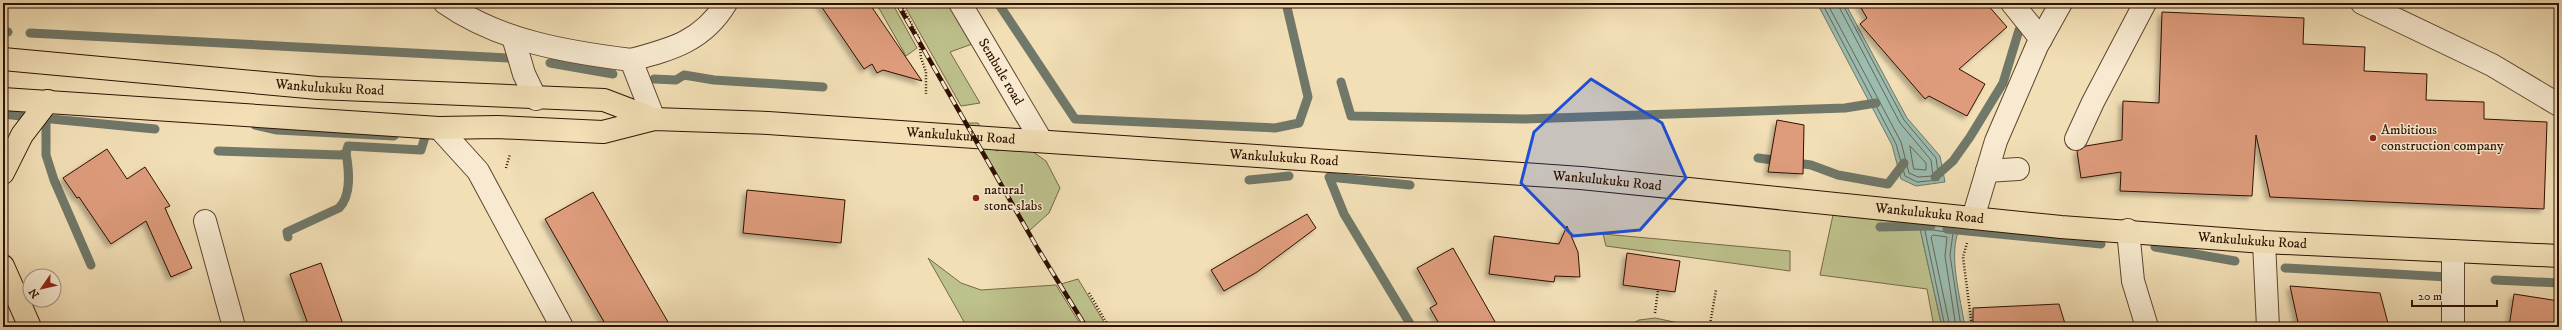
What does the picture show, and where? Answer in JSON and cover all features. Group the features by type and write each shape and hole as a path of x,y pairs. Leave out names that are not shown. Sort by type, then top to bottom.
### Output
{"main road":[{"name":"Wankulukuku Road","path":"3,59 318,88 536,99 604,100 654,119"},
{"name":"Wankulukuku Road","path":"3,99 439,128 603,132 654,119 775,123 1042,140 1581,178 2061,227 2128,230 2264,242 2559,256"},
{"path":"3,173 22,135 48,101"},
{"path":"3,266 30,327"}],"street":[{"path":"445,3 464,17 513,37 584,54 631,60 676,47 701,32 718,15 726,3"},
{"name":"Sembule road","path":"960,3 1042,140"},
{"path":"2012,3 2041,39"},
{"path":"1973,218 1996,141 2041,39 2061,3"},
{"path":"2076,139 2093,102 2145,3"},
{"path":"2362,3 2492,65 2559,105"},
{"path":"513,37 524,74 536,99"},
{"path":"631,60 654,119"},
{"path":"439,128 478,171 562,327"},
{"path":"1987,171 2018,169"},
{"path":"205,221 234,327"},
{"path":"2128,230 2133,281 2147,327"},
{"path":"2264,242 2268,326"},
{"path":"2453,251 2453,327"}],"path":[{"path":"900,3 919,38 921,58 926,72 926,94"},
{"path":"495,201 511,148 527,129"},
{"path":"1972,327 1963,257 1973,218"},
{"path":"1655,313 1658,290"},
{"path":"1710,324 1716,290"},
{"path":"1089,293 1109,327"}],"highlighted area":[{"path":"1591,79 1662,123 1686,178 1640,230 1573,236 1521,183 1534,132"}],"green space":[{"path":"876,3 892,3 917,48 906,56"},
{"path":"903,3 951,3 975,43 950,52 980,103 961,106"},
{"path":"965,123 978,123 996,151 1023,145 1046,161 1060,188 1049,213 1029,231"},
{"path":"1833,215 1919,224 1942,327 1934,327 1927,289 1820,275"},
{"path":"1603,234 1790,251 1790,271 1606,246"},
{"path":"928,258 961,283 981,290 1056,285 1082,327 967,327"},
{"path":"1078,279 1107,327 1088,327 1061,284"},
{"path":"1655,318 1698,327 1626,327 1639,320"}],"water":[{"path":"1817,3 1845,3 1907,118 1940,156 1945,182 1916,186 1901,179 1892,145"},
{"path":"1919,224 1960,228 1956,238 1955,263 1958,290 1965,327 1942,327"}],"building":[{"path":"819,3 869,3 922,81 883,70 877,73 872,64 864,69"},
{"path":"1858,3 1986,3 2007,27 1959,69 1985,84 1967,116 1929,96 1925,99 1860,24 1867,18"},
{"path":"2162,12 2304,18 2303,44 2365,47 2364,71 2427,74 2426,100 2484,102 2484,119 2547,122 2544,209 2270,197 2256,135 2252,196 2120,191 2121,172 2081,178 2077,151 2086,146 2122,140 2123,101 2159,103"},
{"path":"1777,120 1804,125 1803,174 1768,172"},
{"path":"107,149 127,179 145,167 170,206 165,208 192,268 171,277 146,221 111,244 79,197 77,198 63,178"},
{"path":"747,190 845,200 841,243 743,233"},
{"path":"593,192 671,327 607,327 545,219"},
{"path":"1307,214 1316,228 1257,272 1224,291 1211,270"},
{"path":"1567,226 1578,252 1580,277 1555,276 1554,282 1489,274 1494,236 1559,244"},
{"path":"1453,248 1498,327 1441,327 1430,308 1437,304 1417,268"},
{"path":"1627,253 1680,261 1675,292 1623,285"},
{"path":"321,263 344,327 309,327 290,274"},
{"path":"2290,286 2380,293 2389,327 2299,327"},
{"path":"2514,294 2559,301 2559,327 2509,327"},
{"path":"2059,304 2066,327 1973,327 1973,308"}],"waterway":[{"path":"998,3 1075,119 1275,128 1299,123 1308,97 1286,3"},
{"path":"1935,177 1953,161 1970,137 2003,83 2019,30"},
{"path":"3,32 8,32"},
{"path":"30,33 508,58"},
{"path":"550,63 613,74"},
{"path":"654,79 676,80 684,75 714,80 823,87"},
{"path":"1341,82 1351,116 1525,119 1845,108 1876,103"},
{"path":"3,114 21,116"},
{"path":"41,118 155,129"},
{"path":"46,119 46,155 54,180 91,265"},
{"path":"255,125 277,130 394,136"},
{"path":"218,151 341,155 346,153 348,146 421,150 425,137"},
{"path":"288,237 287,232 339,208 343,203 348,189 348,167 346,153"},
{"path":"1758,158 1811,165 1838,175 1888,184 1904,163"},
{"path":"1249,180 1289,176"},
{"path":"1410,185 1329,177 1344,214 1412,327"},
{"path":"1880,227 1931,226"},
{"path":"1947,229 2101,244"},
{"path":"2155,247 2235,261"},
{"path":"2285,268 2448,277"},
{"path":"2495,280 2559,283"}],"railway":[{"path":"897,3 1038,249 1086,327"}],"place":[{"name":"Ambitious construction company","path":"2373,138"},
{"name":"natural stone slabs","path":"976,198"}]}
